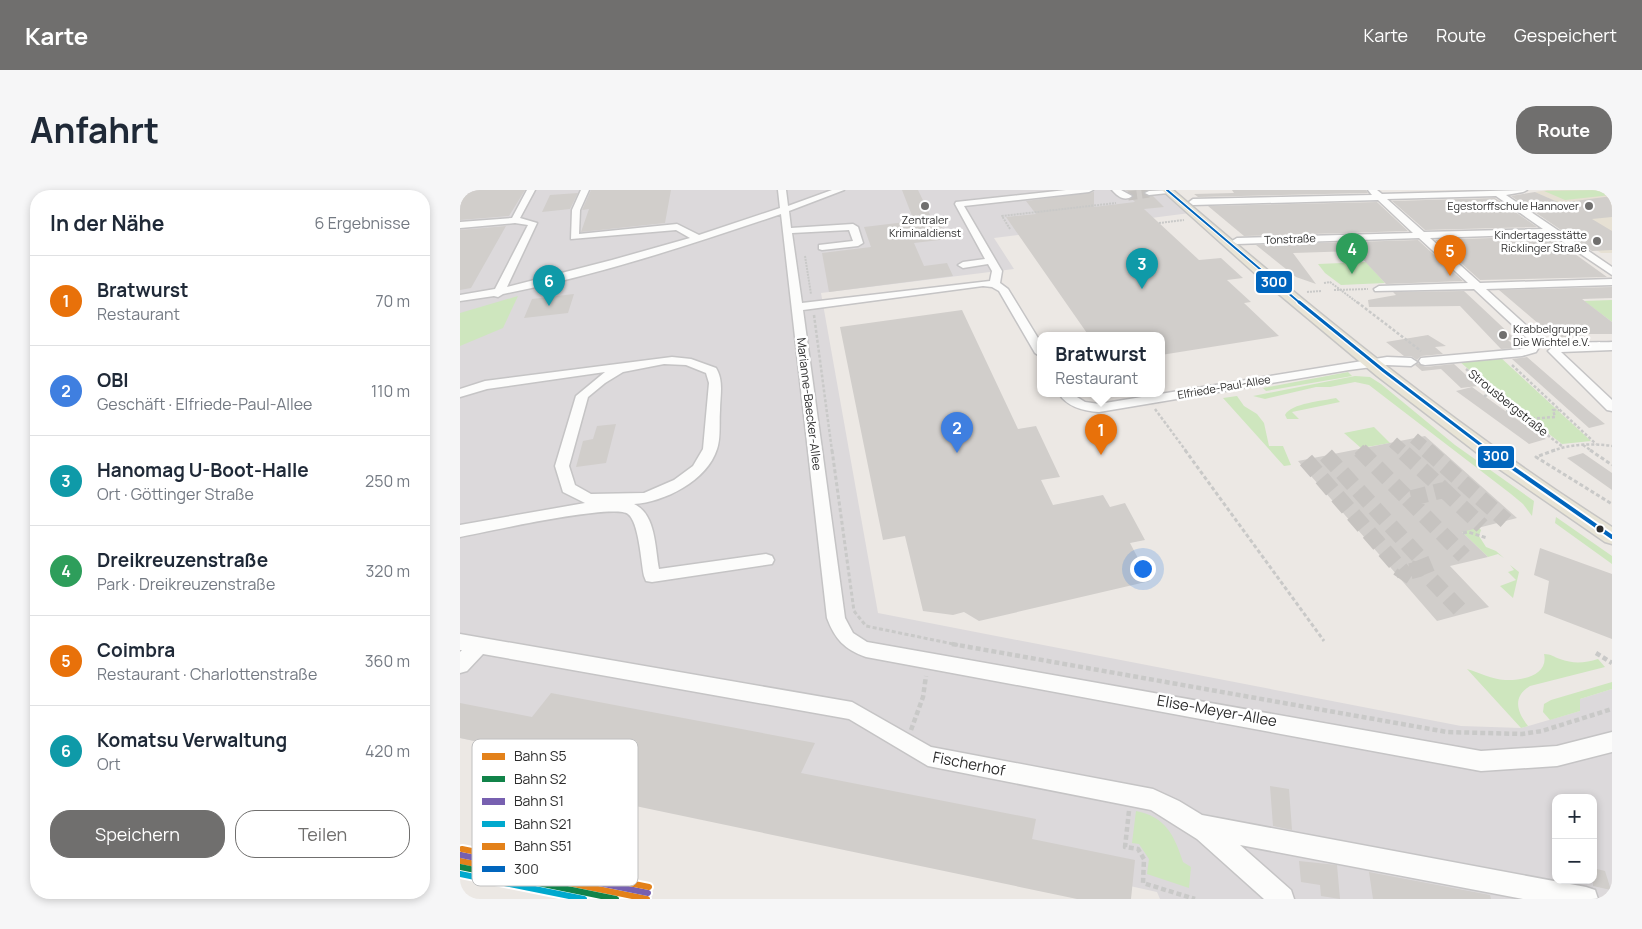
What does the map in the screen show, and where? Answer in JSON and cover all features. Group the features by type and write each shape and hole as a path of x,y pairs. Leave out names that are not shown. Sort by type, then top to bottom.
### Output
{"main road":[{"path":"1171,190 1193,202 1237,241 1387,362 1481,433 1612,521"},
{"path":"1171,190 1251,264 1448,425 1502,464 1612,537"}],"street":[{"path":"515,220 530,190"},
{"path":"585,190 576,210 573,226 574,237 677,227 699,238"},
{"name":"Marianne-Baecker-Allee","path":"782,190 784,211 794,231 797,307 836,618"},
{"path":"460,298 498,294 620,262 784,211 840,190"},
{"path":"997,190 1004,199"},
{"path":"994,284 996,271 959,204 1088,190"},
{"path":"1149,193 1171,190"},
{"path":"1372,190 1476,286"},
{"path":"1193,202 1380,197 1523,190"},
{"path":"1495,192 1612,272"},
{"path":"460,225 515,220 533,223 498,294"},
{"path":"794,231 853,226 858,243 822,247"},
{"name":"Tonstraße","path":"1237,241 1552,231"},
{"path":"963,265 991,261"},
{"path":"1379,289 1612,282"},
{"path":"797,307 966,284 994,284 1003,289 1037,346"},
{"name":"Strousbergstraße","path":"1426,356 1454,358 1522,352 1532,350 1536,345 1537,341 1533,336 1476,286"},
{"path":"1612,346 1554,350 1612,407"},
{"path":"460,393 485,385 644,363 669,360 691,361 712,371 715,383 710,449 698,469 685,479 647,498 620,500 588,499 568,488 562,466 582,396 601,380 619,369 644,363"},
{"path":"1387,362 1411,362"},
{"name":"Elfriede-Paul-Allee","path":"1068,397 1073,403 1083,407 1099,408 1370,363 1387,362"},
{"path":"460,532 588,508 622,505 635,511 643,523 652,576 766,560"},
{"name":"Elise-Meyer-Allee","path":"836,618 842,635 856,645 866,649 1280,722 1481,761 1557,756 1612,742"},
{"name":"Fischerhof","path":"460,642 852,711 881,726 906,744 928,756 1153,800 1176,809 1201,826 1282,899"},
{"path":"460,665 479,645"},
{"path":"1201,826 1586,899"}],"path":[{"path":"1010,229 1002,216 1128,202 1123,194"},
{"path":"1159,223 1184,220"},
{"path":"794,231 813,305 854,611 866,626 986,650 1447,732 1522,734 1542,731 1612,709"},
{"path":"1324,283 1330,282 1426,356"},
{"path":"1334,290 1379,289"},
{"path":"1310,292 1321,290"},
{"path":"1347,301 1354,300"},
{"path":"1366,315 1372,315"},
{"path":"1389,333 1396,332"},
{"path":"1500,354 1596,444"},
{"name":"Strousbergstraße","path":"1454,358 1494,394 1563,447"},
{"path":"1466,376 1473,375"},
{"path":"1484,396 1494,394"},
{"path":"1155,408 1324,641"},
{"path":"1506,411 1514,409"},
{"path":"1527,419 1555,417 1553,410 1560,410"},
{"path":"1530,428 1537,427"},
{"path":"1612,446 1596,444 1563,447 1536,457 1612,504"},
{"path":"1582,445 1612,465"},
{"path":"1539,463 1543,462"},
{"path":"1463,533 1468,532 1487,538"},
{"path":"1596,653 1612,664"},
{"path":"906,744 923,697 928,660"},
{"path":"1130,795 1125,847 1138,849 1144,859 1143,883 1195,899"}],"shaded area":[{"path":"460,190 1164,190 1190,213 994,238 1014,269 821,293 878,613 1461,726 1521,728 1580,711 1580,699 1612,689 1612,899 1160,899 1157,892 638,777 638,739 472,739 472,741 460,738"},
{"path":"1548,190 1612,190 1612,253 1601,253 1565,229 1586,215 1535,192"}],"green space":[{"path":"1601,190 1611,195 1565,200 1544,191"},
{"path":"1366,262 1385,283 1341,285 1325,273 1318,264"},
{"path":"518,296 503,328 460,346 460,313"},
{"path":"1612,300 1612,322 1584,301"},
{"path":"1500,357 1591,441 1562,444 1496,393 1459,361"},
{"path":"1348,372 1352,376 1266,391 1263,388"},
{"path":"1355,376 1370,377 1381,384 1455,445 1534,501 1532,516 1523,504 1511,494 1369,385 1355,382 1330,387 1316,387 1265,399 1253,396"},
{"path":"1237,396 1244,406 1257,414 1264,423 1269,446 1283,446 1291,465 1284,466 1223,398"},
{"path":"1336,398 1340,402 1292,412 1299,419 1287,419 1285,415 1288,411 1300,405"},
{"path":"1374,427 1390,443 1361,448 1344,433"},
{"path":"1556,517 1612,556 1612,564 1555,523"},
{"path":"1478,527 1481,530 1479,536 1486,547 1496,551 1504,558 1498,554 1488,557 1461,531"},
{"path":"1510,565 1519,572 1513,598 1500,586 1516,580 1508,572 1514,570"},
{"path":"1544,654 1574,662 1598,659 1605,667 1530,686 1524,690 1518,705 1521,715 1528,726 1521,728 1467,669 1500,679 1526,678 1538,672 1542,667"},
{"path":"1612,682 1612,689 1580,699 1580,711 1550,720 1543,712 1544,704 1551,700"},
{"path":"1136,811 1155,818 1162,823 1172,836 1183,862 1191,867 1189,888 1147,874 1149,859 1139,844 1132,843"}],"building":[{"path":"460,190 525,190 509,216 460,220"},
{"path":"591,190 671,190 665,223 581,232 589,209 582,210"},
{"path":"902,190 918,190 934,223 940,223 948,239 914,243 924,266 947,263 953,276 829,292 822,253 871,247 864,227 914,221"},
{"path":"1125,190 1145,190 1143,192 1144,195 1153,196 1164,207 1144,209 1199,260 1221,258 1243,278 1227,280 1251,302 1244,303 1279,336 1165,354 1165,332 1086,332 1006,217 1036,214 1026,201 1094,192 1094,207 1135,202 1132,199 1134,195"},
{"path":"1232,190 1366,190 1368,193 1198,197 1194,194 1234,193"},
{"path":"1535,192 1560,203 1612,196 1612,217 1592,219 1612,231 1612,250 1592,251 1511,196"},
{"path":"578,193 570,209 542,212 550,195"},
{"path":"1495,198 1537,227 1425,230 1392,201"},
{"path":"1377,202 1408,231 1244,236 1208,206"},
{"path":"506,226 471,288 460,290 460,230"},
{"path":"1550,236 1607,277 1480,280 1435,240"},
{"path":"1418,240 1463,281 1386,284 1355,251 1293,253 1316,284 1296,277 1256,245"},
{"path":"1612,287 1612,298 1582,299 1612,322 1612,334 1582,334 1584,336 1573,337 1554,337 1499,290"},
{"path":"1464,291 1515,339 1508,340 1517,348 1501,349 1460,306 1369,307 1368,300 1396,295 1393,292"},
{"path":"574,294 568,313 524,318 532,299"},
{"path":"962,310 1018,429 1036,426 1060,477 1041,480 1053,505 1103,495 1110,507 1125,503 1145,540 1130,543 1150,581 979,621 964,612 953,615 923,611 905,536 883,540 840,327"},
{"path":"1428,335 1446,346 1435,347 1443,354 1421,356 1417,360 1411,356 1404,356 1386,342"},
{"path":"1527,357 1605,424 1589,428 1512,359"},
{"path":"1418,363 1425,367 1454,364 1478,386 1461,388 1441,369 1422,371 1415,365"},
{"path":"1472,387 1546,439 1529,444 1456,391"},
{"path":"616,424 606,463 576,467 583,441 593,439 597,426"},
{"path":"1425,436 1517,518 1462,532 1488,557 1450,566 1489,607 1437,621 1298,461"},
{"path":"1583,453 1612,473 1612,490 1567,458"},
{"path":"1540,548 1612,574 1612,639 1544,613 1549,581 1534,575"},
{"path":"551,693 815,743 801,773 1036,819 1032,839 1135,860 1131,899 1077,899 638,807 638,739 472,740 460,738 460,703 532,717"},
{"path":"1270,786 1289,789 1292,830 1273,826"},
{"path":"1299,861 1337,865 1340,899 1321,896 1320,885 1301,882"},
{"path":"1597,869 1605,871 1611,890 1593,886 1593,884 1597,884"},
{"path":"1369,872 1490,895 1491,899 1373,899"}],"tunnel":[{"path":"1128,196 1149,193"},
{"path":"1414,438 1429,451"},
{"path":"1393,442 1403,451"},
{"path":"1360,450 1408,499"},
{"path":"1401,450 1444,490"},
{"path":"1427,450 1506,521"},
{"path":"1326,455 1421,559"},
{"path":"1306,460 1404,573"},
{"path":"1408,499 1444,490"},
{"path":"1444,490 1482,526"},
{"path":"1408,499 1464,556"},
{"path":"1404,573 1419,569 1421,559"},
{"path":"1421,559 1428,576 1464,614"},
{"path":"1400,579 1404,573"}],"rail line":[{"name":"S51","path":"462,849 472,851"},
{"name":"S1","path":"461,855 472,857"},
{"name":"S5","path":"460,861 472,863"},
{"name":"S2","path":"460,867 472,869"},
{"name":"S21","path":"460,874 472,876"},
{"name":"S51","path":"638,885 649,887"},
{"name":"S21","path":"520,886 584,899"},
{"name":"S2","path":"553,886 616,899"},
{"name":"S5","path":"583,886 647,899"},
{"name":"S1","path":"614,886 648,893"}],"transit line":[{"name":"300","path":"1167,190 1274,282 1439,414 1553,497 1612,537"}],"place":[{"name":"Zentraler Kriminaldienst","path":"925,206"},
{"name":"Egestorffschule Hannover","path":"1589,206"},
{"name":"Kindertagesstätte Ricklinger Straße","path":"1597,241"},
{"name":"Dreikreuzenstraße","path":"1352,274"},
{"name":"Coimbra","path":"1450,276"},
{"name":"Hanomag U-Boot-Halle","path":"1142,289"},
{"name":"Komatsu Verwaltung","path":"549,306"},
{"name":"Krabbelgruppe Die Wichtel e.V.","path":"1503,335"},
{"name":"OBI","path":"957,453"},
{"name":"Bratwurst","path":"1101,455"}]}
